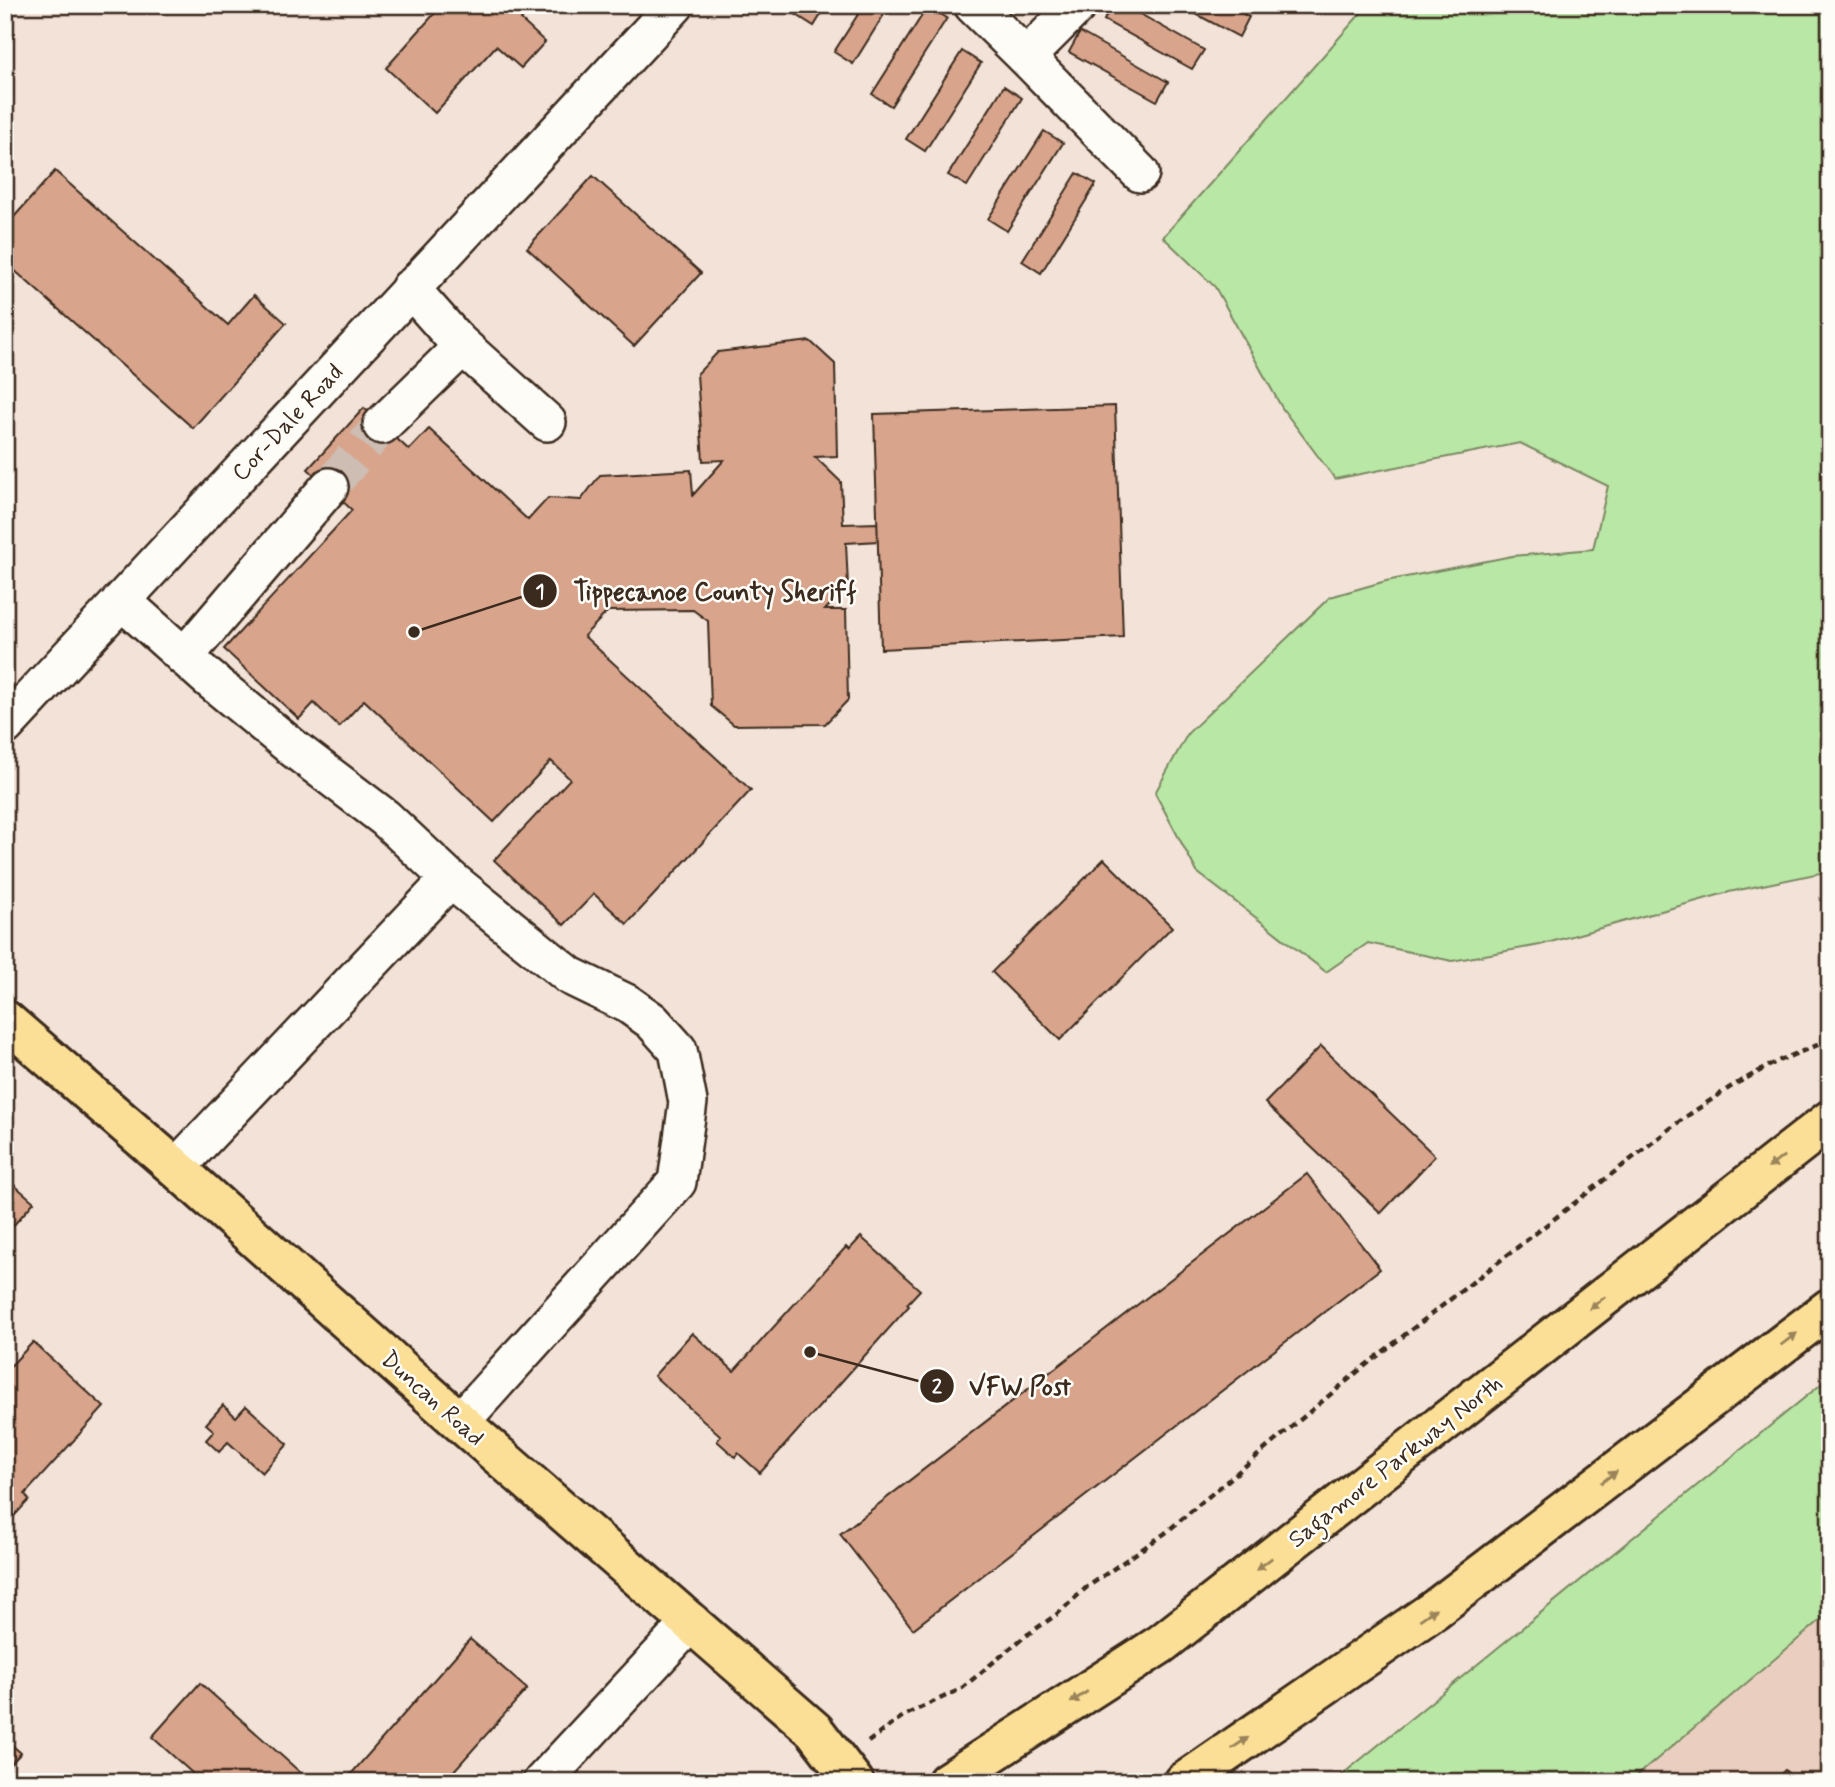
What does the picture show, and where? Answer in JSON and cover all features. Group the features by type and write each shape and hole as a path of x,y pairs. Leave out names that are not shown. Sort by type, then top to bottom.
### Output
{"main road":[{"name":"Duncan Road","path":"5,1020 176,1167 460,1422 814,1730 854,1782"},
{"name":"Sagamore Parkway North","path":"947,1782 1161,1644 1830,1120"},
{"path":"1184,1782 1434,1610 1830,1308"}],"street":[{"name":"Cor-Dale Road","path":"5,726 675,5"},
{"path":"973,5 1140,173"},
{"path":"1026,57 1078,5"},
{"path":"410,288 457,341 547,422"},
{"path":"382,425 458,351 457,341"},
{"path":"184,657 330,487"},
{"path":"122,601 184,657 293,748 385,818 450,879 570,976 628,1004 652,1021 678,1050 688,1102 677,1182 460,1422"},
{"path":"176,1167 450,879"},
{"path":"542,1782 691,1622"}],"path":[{"path":"903,1716 961,1689 1024,1637 1056,1615 1087,1587 1164,1534 1362,1368 1684,1118 1732,1086 1778,1061 1830,1040"}],"shaded area":[{"path":"1830,1612 1830,1782 1630,1782"}],"green space":[{"path":"1368,5 1830,5 1830,871 1729,892 1540,945 1452,961 1368,943 1326,972 1197,872 1155,793 1188,733 1330,597 1386,581 1512,556 1593,549 1608,486 1520,443 1335,479 1282,408 1215,287 1163,237"},
{"path":"1830,1377 1830,1612 1630,1782 1333,1782"}],"building":[{"path":"442,5 534,5 521,20 545,42 521,68 496,46 435,113 386,68"},
{"path":"801,5 827,5 814,26 795,14"},
{"path":"864,5 890,5 853,64 834,52"},
{"path":"1112,5 1124,5 1204,50 1192,69 1104,20"},
{"path":"1179,5 1227,5 1249,17 1239,37"},
{"path":"928,6 947,18 891,106 872,94"},
{"path":"1080,32 1168,82 1157,101 1069,52"},
{"path":"962,51 981,63 925,151 906,139"},
{"path":"1004,86 1022,98 967,186 948,175"},
{"path":"1044,131 1063,143 1007,231 988,219"},
{"path":"55,171 228,325 254,295 286,323 193,428 5,262 5,227"},
{"path":"1077,173 1096,184 1041,273 1022,261"},
{"path":"593,176 701,273 634,346 527,248"},
{"path":"810,341 835,364 837,456 815,457 841,482 843,524 879,523 879,541 846,543 848,586 825,610 846,610 848,700 825,724 734,725 711,706 708,621 693,610 608,611 584,636 751,790 627,924 594,894 564,925 494,860 570,779 551,761 494,822 364,700 339,727 314,703 299,719 224,649 352,510 308,469 364,408 409,450 429,429 528,520 548,498 581,500 600,475 691,470 693,495 724,460 703,461 697,374 718,352"},
{"path":"1115,406 1123,637 881,649 874,414"},
{"path":"1104,859 1172,927 1060,1040 992,972"},
{"path":"1321,1046 1435,1156 1381,1213 1265,1103"},
{"path":"1307,1174 1380,1269 913,1629 840,1534"},
{"path":"5,1177 34,1202 5,1235"},
{"path":"861,1237 920,1290 907,1304 909,1306 760,1473 738,1453 735,1457 717,1441 721,1436 654,1376 692,1333 734,1371 846,1247 849,1250"},
{"path":"33,1342 104,1407 25,1494 29,1500 5,1526 5,1372"},
{"path":"223,1405 236,1417 246,1406 288,1444 262,1473 228,1442 219,1452 206,1440 214,1431 206,1424"},
{"path":"470,1639 527,1689 444,1782 344,1782"},
{"path":"200,1683 311,1782 202,1782 152,1737"},
{"path":"5,1739 21,1753 5,1770"},
{"path":"1785,1770 1796,1782 1772,1782"}],"tunnel":[{"path":"329,487 382,425"}],"place":[{"name":"Tippecanoe County Sheriff","path":"414,632"},
{"name":"VFW Post","path":"810,1352"}]}
